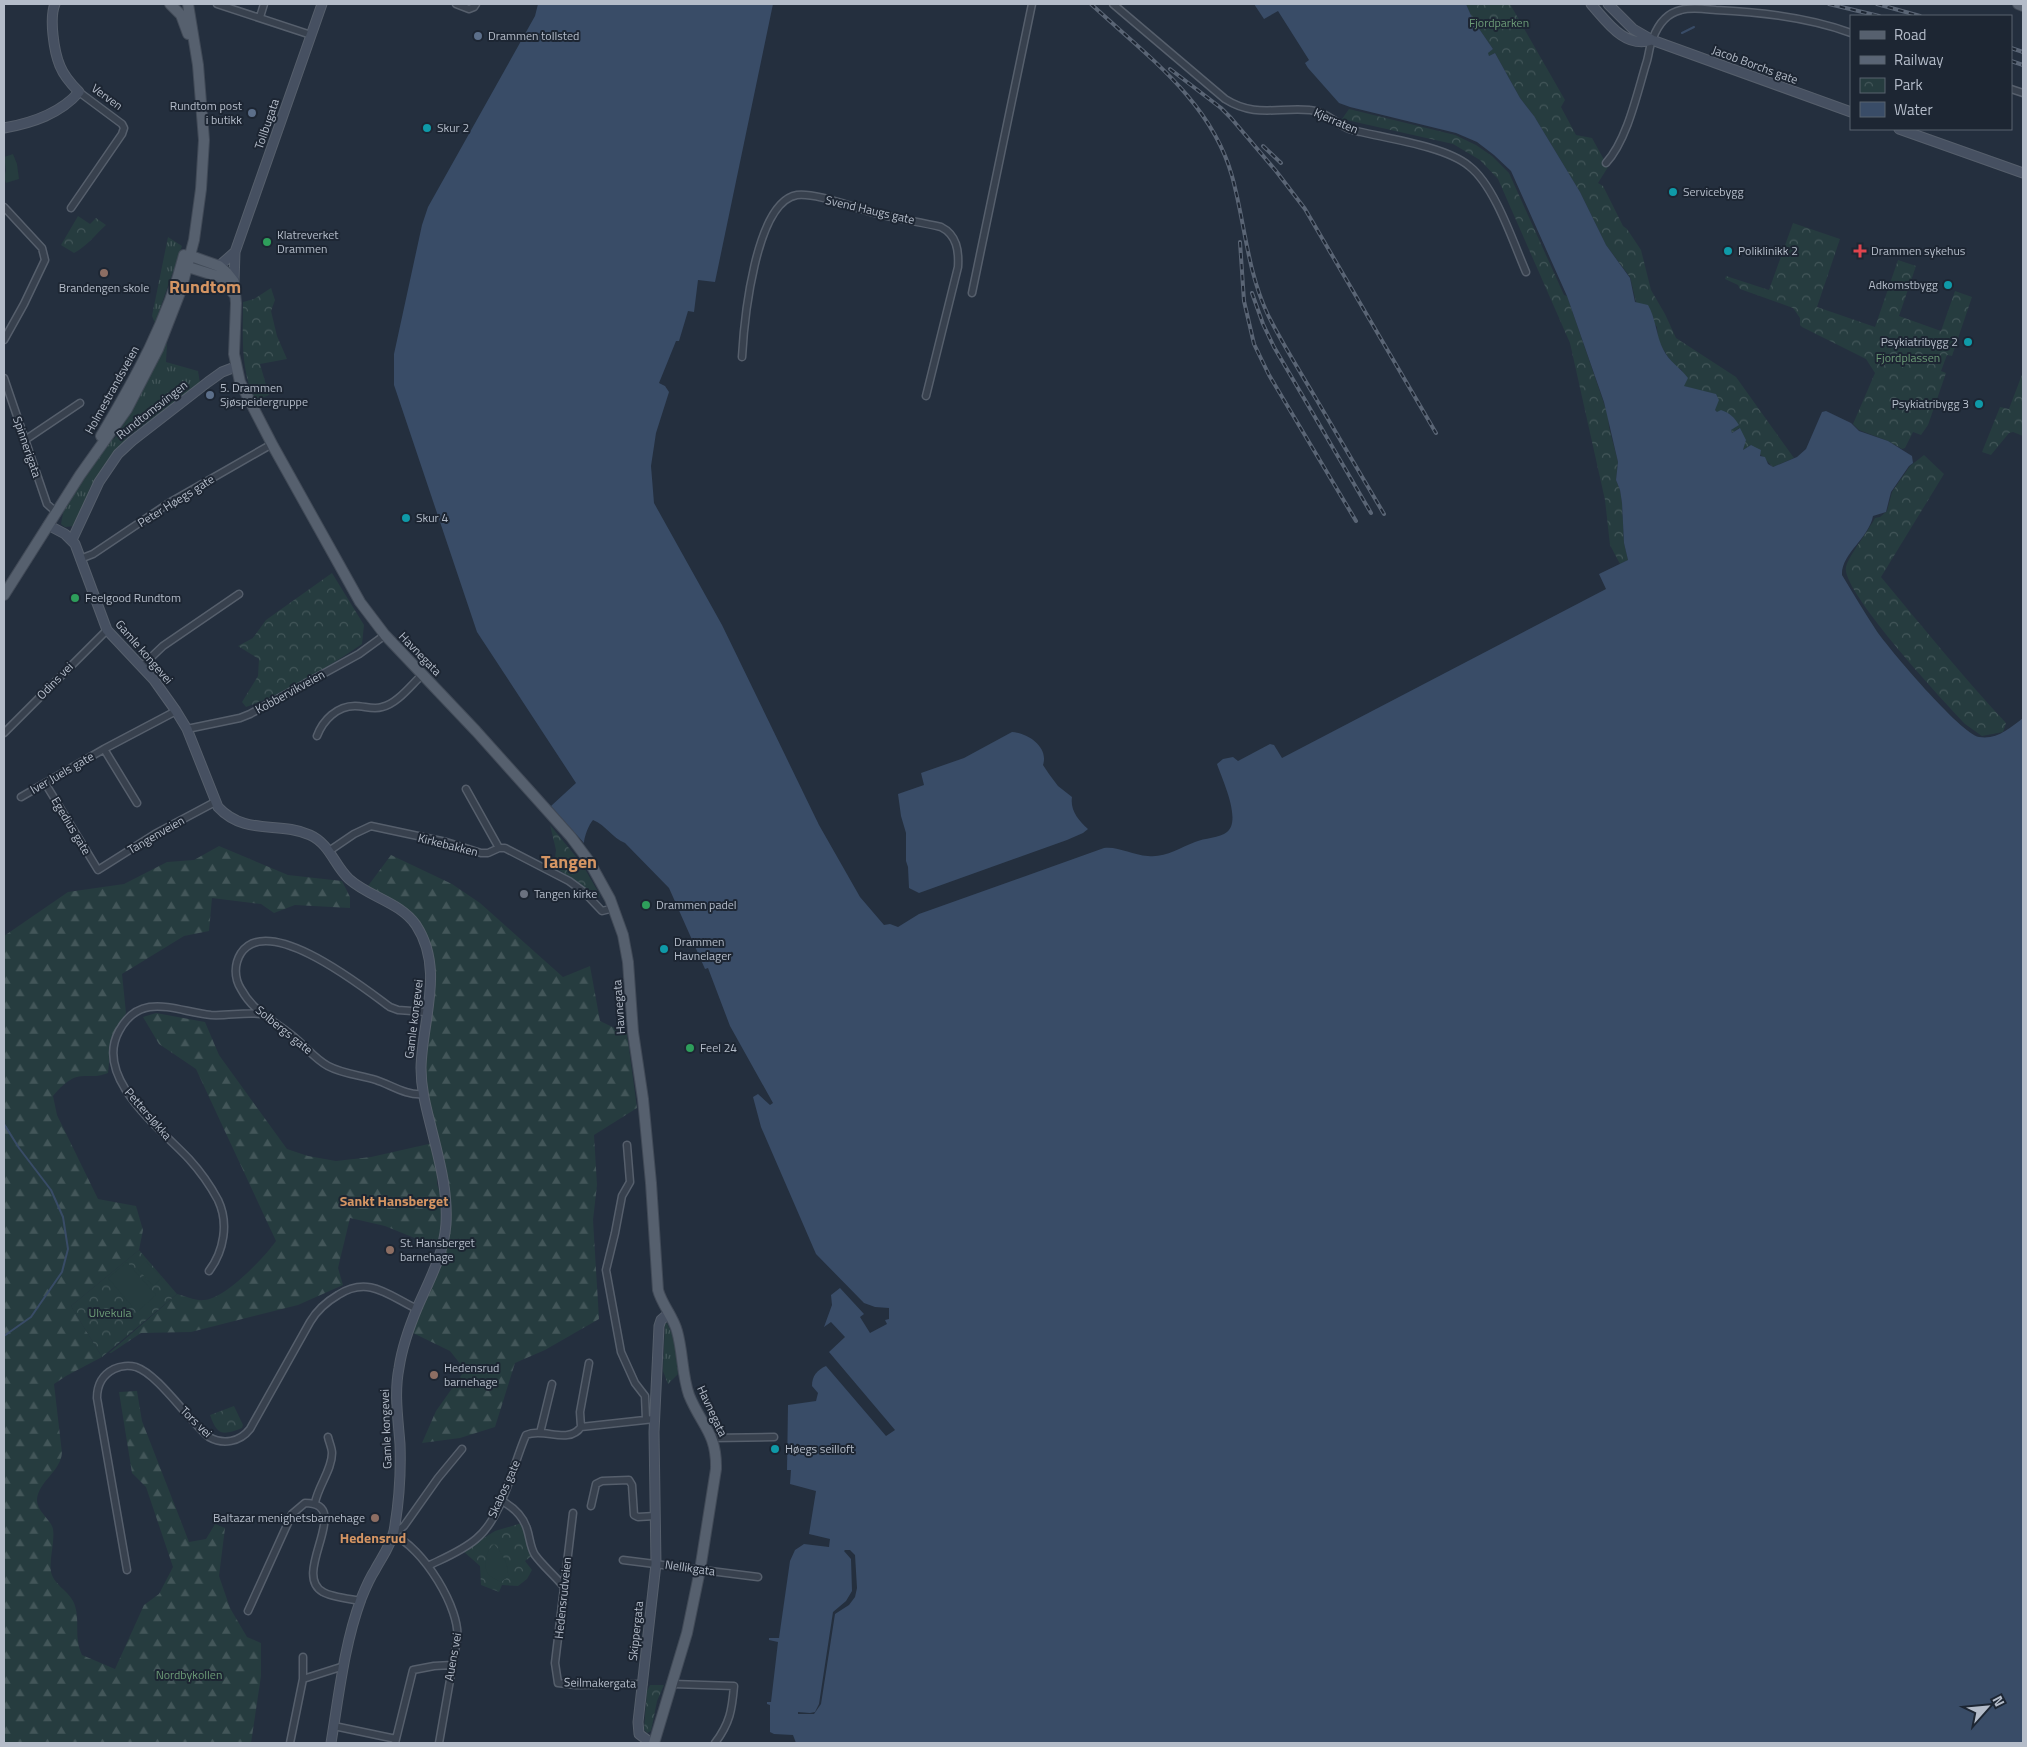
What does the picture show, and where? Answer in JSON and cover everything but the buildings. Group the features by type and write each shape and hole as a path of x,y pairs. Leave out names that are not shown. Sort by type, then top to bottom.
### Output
{"main road":[{"name":"Verven","path":"55,4 52,16 57,57 65,76 79,92"},
{"path":"171,4 181,15 188,33 198,114 195,189 187,261"},
{"path":"187,261 201,189 204,140 200,82 188,4"},
{"name":"Tollbugata","path":"225,271 235,252 322,4"},
{"name":"Jacob Borchs gate","path":"1591,4 1623,38 1642,43 1652,40"},
{"name":"Jacob Borchs gate","path":"1608,4 1633,29 1652,40 1850,112"},
{"path":"2018,4 2023,6"},
{"path":"4,128 51,114 66,105 79,92"},
{"path":"1902,130 2023,173"},
{"name":"Tollbugata","path":"225,271 235,252"},
{"path":"187,261 225,271 234,282 234,354 236,371"},
{"name":"Holmestrandsveien","path":"80,474 111,434 139,388 174,312 187,261"},
{"name":"Holmestrandsveien","path":"4,595 80,474 142,365 187,261"},
{"path":"225,271 227,284 235,297"},
{"name":"Havnegata","path":"236,371 272,444 360,602 385,635 483,738 582,850 600,879 614,908 628,962 633,1032 646,1127 658,1290 678,1332 690,1396 713,1438 716,1454 716,1469 700,1570 687,1633 673,1684 652,1743"},
{"name":"Rundtomsvingen","path":"72,540 99,482 125,446 215,377 236,371"},
{"path":"48,525 72,540"},
{"name":"Gamle kongevei","path":"72,540 107,630 142,666 176,711 187,729 215,802 223,812 235,820 252,826 305,833 319,840 329,851 343,873 353,882 399,909 414,922 424,940 431,962 431,988 426,1012 421,1070 423,1094 444,1184 446,1223 441,1254 417,1309 403,1350 396,1388 400,1462 393,1535 361,1601 344,1666 331,1743"},
{"name":"Skippergata","path":"652,1743 642,1737 638,1729 656,1564 650,1419 658,1326 661,1320 669,1314"}],"street":[{"path":"217,4 311,35"},
{"path":"260,17 264,4"},
{"path":"456,4 469,9 476,4"},
{"path":"972,293 1032,4"},
{"name":"Kjerraten","path":"1113,4 1225,99 1236,106 1250,110 1312,110 1328,116 1348,128 1446,153 1469,166 1483,181 1498,207 1526,272"},
{"path":"1606,163 1619,144 1652,40 1660,24 1680,10 1690,8 1748,12 1794,18 1850,33"},
{"name":"Verven","path":"73,206 122,134 124,128 122,124 79,92"},
{"name":"Svend Haugs gate","path":"742,357 745,316 764,232 770,220 781,204 795,196 837,201 864,211 942,227 950,233 955,241 959,259 958,268 926,396"},
{"path":"4,207 42,248 45,255 44,264 4,340"},
{"name":"Spinnerigata","path":"4,378 47,504 56,512"},
{"path":"25,440 80,403"},
{"name":"Peter Høegs gate","path":"80,559 93,554 169,503 272,444"},
{"path":"142,666 168,642 239,594"},
{"name":"Odins vei","path":"4,733 107,630"},
{"name":"Kobbervikveien","path":"187,729 240,718 250,714 359,654 385,635"},
{"path":"317,736 325,720 333,713 353,706 381,708 390,704 422,675"},
{"name":"Iver Juels gate","path":"21,797 104,749 176,711"},
{"name":"Iver Juels gate","path":"104,749 137,803"},
{"name":"Egedius gate","path":"45,783 98,870"},
{"path":"466,789 499,848"},
{"name":"Tangenveien","path":"98,870 155,834 215,802"},
{"name":"Kirkebakken","path":"329,851 354,834 371,826 446,842 481,853 488,853 499,848 510,850 569,880 584,892 602,911 614,908"},
{"name":"Solbergs gate","path":"423,1094 412,1094 329,1066 284,1029 260,1014 241,990 237,980 236,966 246,947 259,941 276,941 303,951 350,979 390,1007 398,1010 426,1012"},
{"name":"Pettersløkka","path":"209,1271 215,1263 222,1242 223,1214 218,1200 196,1168 138,1105 124,1086 114,1067 113,1048 120,1030 126,1021 142,1009 151,1006 172,1007 210,1015 260,1014"},
{"path":"552,1384 540,1433 572,1435 581,1427 616,1425 650,1419 645,1396 635,1383 621,1352 606,1270 616,1233 622,1196 630,1182 627,1146"},
{"name":"Tors vei","path":"126,1570 97,1398 97,1390 105,1376 116,1368 137,1367 154,1379 209,1437 219,1441 234,1440 243,1437 250,1429 310,1322 319,1309 331,1299 350,1288 368,1286 377,1288 417,1309"},
{"path":"581,1427 580,1412 589,1363"},
{"name":"Skabos gate","path":"428,1566 478,1538 489,1524 502,1501 524,1439 530,1434 540,1433"},
{"path":"315,1503 317,1491 330,1466 332,1452 328,1437"},
{"path":"713,1438 774,1437"},
{"name":"Gamle kongevei","path":"393,1535 404,1526 438,1478 462,1449"},
{"path":"592,1506 596,1484 602,1481 629,1480 632,1485 634,1514 638,1516 655,1516"},
{"path":"502,1501 511,1506 520,1516 536,1556 564,1587"},
{"path":"248,1610 292,1514 305,1503 315,1503 322,1509 325,1519 312,1570 314,1584 323,1592 361,1601"},
{"name":"Hedensrudveien","path":"558,1682 555,1663 573,1513"},
{"name":"Auens vei","path":"393,1535 402,1538 428,1566 454,1612 458,1623 458,1633 439,1743"},
{"name":"Nellikgata","path":"623,1560 758,1576"},
{"path":"290,1743 303,1679 303,1657"},
{"path":"334,1726 396,1741 413,1670 452,1665"},
{"path":"303,1679 344,1666"},
{"name":"Seilmakergata","path":"558,1682 576,1685 643,1684"},
{"path":"673,1684 734,1686 731,1716 726,1728 715,1743"}],"green space":[{"name":"Fjordparken","path":"1466,4 1510,4 1565,100 1561,107 1576,135 1592,138 1608,167 1598,183 1603,186 1623,226 1641,250 1651,290 1676,338 1736,377 1794,458 1773,467 1751,445 1743,450 1744,444 1739,428 1732,433 1731,430 1738,425 1717,412 1697,390 1684,386 1682,370 1674,366 1658,339 1657,327 1636,302 1630,277 1606,245 1580,192 1534,116 1520,98 1495,53 1489,56 1487,53 1493,49 1473,20"},
{"path":"1349,109 1455,135 1476,145 1492,156 1509,173 1564,295 1567,296 1608,415 1609,427 1618,462 1616,480 1622,503 1624,543 1628,560 1620,564 1610,545 1605,500 1570,343 1498,179 1480,160 1453,144 1342,119"},
{"path":"13,154 17,164 19,179 6,183 4,177 6,170 4,157"},
{"path":"78,216 90,224 96,218 106,225 87,244 74,253 61,245"},
{"name":"Fjordplassen","path":"1793,223 1840,239 1817,307 1875,327 1898,260 1916,266 1899,316 1941,331 1955,291 1972,297 1952,356 1947,355 1941,371 1946,373 1928,425 1921,435 1913,432 1905,448 1902,449 1888,441 1859,430 1853,424 1875,373 1866,359 1802,327 1800,325 1800,318 1793,308 1740,289 1738,285 1725,279 1726,276 1769,290"},
{"path":"168,237 182,246 155,323 152,316"},
{"path":"271,288 275,300 271,311 277,336 287,359 260,364 269,395 255,401 245,364 243,302 254,299"},
{"path":"165,343 167,344 166,362 198,371 200,383 130,435 113,455 90,488 87,495 88,501 74,526 65,527 61,524 64,508 111,437 114,439 125,422 123,420"},
{"path":"2023,372 2023,436 2013,432 2009,433 1991,455 1982,452 2000,407 2009,409"},
{"path":"1924,455 1944,474 1881,577 2006,723 2003,732 1982,736 1965,724 1937,694 1876,621 1859,598 1849,579 1846,567 1854,550 1875,518 1880,517 1887,511 1892,492 1910,466"},
{"path":"332,573 364,625 362,644 306,679 246,707 242,702 258,676 259,659 238,646 253,638 266,620"},
{"path":"550,825 582,864 600,895 599,898 596,899 581,884 554,867 556,850"},
{"name":"Nordbykollen","path":"219,846 288,875 342,881 350,897 350,908 295,905 274,913 261,904 212,898 209,931 184,936 122,974 126,1013 111,1043 108,1073 98,1076 79,1076 74,1078 53,1096 57,1115 98,1199 136,1206 143,1230 139,1250 71,1306 102,1357 54,1384 62,1453 58,1466 41,1487 37,1503 52,1525 51,1572 55,1581 74,1603 77,1616 79,1648 82,1655 115,1669 144,1605 159,1594 173,1567 146,1487 132,1473 119,1392 137,1391 142,1421 189,1542 206,1539 215,1524 225,1528 219,1576 230,1608 247,1637 261,1643 261,1676 251,1743 4,1743 4,936 68,892 124,884 167,862 194,860"},
{"path":"391,855 452,884 480,903 563,977 590,966 600,1021 627,1034 637,1108 594,1135 597,1185 593,1220 599,1319 545,1350 515,1363 495,1427 460,1438 422,1443 436,1411 465,1370 450,1351 413,1333 418,1313 441,1261 446,1206 423,1094 432,973 414,923 365,890"},
{"path":"156,1013 205,1022 219,1055 287,1149 308,1156 336,1161 371,1157 433,1143 437,1164 437,1184 443,1203 443,1227 439,1248 385,1226 350,1218 338,1268 343,1285 298,1305 191,1332 141,1333 109,1353 177,1294 204,1300 222,1293 253,1267 276,1241 196,1069 159,1044 143,1017"},
{"name":"Ulvekula","path":"139,1250 177,1294 102,1357 71,1306"},
{"path":"146,1261 162,1278 153,1286 138,1269"},
{"path":"127,1262 156,1295 137,1312 108,1278"},
{"path":"667,1323 675,1341 678,1374 668,1384 663,1371 665,1324"},
{"path":"234,1406 243,1425 242,1428 225,1433 221,1432 215,1427 210,1415"},
{"path":"522,1523 527,1545 533,1555 525,1561 532,1570 527,1579 518,1586 502,1585 499,1592 481,1585 480,1566 463,1551 495,1531"},
{"path":"494,1544 502,1555 507,1568 508,1577 501,1582 489,1575 485,1565 489,1550"},
{"path":"650,1685 664,1685 657,1701 651,1731 647,1733 644,1729 647,1691"}],"water":[{"path":"538,4 773,4 715,282 698,280 694,312 688,311 679,341 676,341 659,383 665,386 669,392 656,433 651,466 654,503 722,625 819,825 860,897 884,925 890,924 898,927 919,914 1104,848 1115,848 1154,856 1166,854 1199,841 1224,834 1231,826 1232,809 1217,764 1223,759 1233,757 1238,761 1270,744 1274,745 1282,758 1606,589 1599,574 1628,560 1624,543 1622,503 1616,480 1618,462 1604,402 1567,296 1511,171 1477,142 1456,133 1339,103 1308,68 1305,63 1309,60 1278,11 1264,19 1254,4 1466,4 1473,20 1493,49 1488,53 1489,56 1495,53 1520,98 1534,116 1580,192 1606,245 1630,278 1635,302 1648,305 1665,354 1688,378 1684,386 1716,394 1719,400 1715,410 1717,412 1721,410 1727,412 1737,422 1739,425 1731,430 1732,433 1740,428 1746,440 1743,450 1751,445 1761,450 1760,456 1765,457 1768,464 1773,467 1797,457 1806,449 1822,412 1826,411 1851,423 1859,431 1888,441 1912,456 1913,463 1891,492 1886,512 1873,516 1866,532 1846,560 1842,575 1876,630 1925,689 1957,722 1979,737 1992,737 2013,726 2023,718 2023,1743 796,1743 793,1735 770,1732 770,1705 767,1702 771,1702 778,1642 769,1640 769,1638 779,1638 790,1561 795,1550 804,1544 829,1547 830,1539 809,1534 816,1491 790,1484 791,1470 787,1470 788,1405 816,1401 818,1393 812,1386 813,1379 820,1369 826,1366 886,1436 895,1430 829,1352 845,1337 831,1322 824,1327 832,1305 831,1295 840,1288 864,1314 860,1317 870,1333 887,1324 885,1320 889,1319 889,1308 875,1307 864,1303 816,1254 761,1127 753,1097 758,1094 770,1105 773,1103 730,1026 708,968 705,969 669,888 625,843 616,838 602,825 593,820 587,831 584,843 551,806 576,783 477,632 394,385 394,354 422,225 428,207 535,16"},
{"path":"1012,732 1030,738 1040,747 1044,758 1043,765 1058,786 1072,797 1072,806 1075,814 1088,829 1067,840 919,893 909,888 906,861 906,833 898,794 924,785 921,773 964,758"}],"pier":[{"path":"845,1550 850,1550 855,1555 857,1588 855,1597 849,1605 835,1614 821,1704 814,1714 798,1714 798,1712 815,1712 819,1704 833,1612 846,1601 852,1591 851,1559"}],"waterway":[{"path":"1682,33 1694,27"},
{"path":"4,1124 19,1148 51,1190 63,1217 68,1249 62,1272 31,1317 4,1336"}],"railway":[{"path":"1091,4 1174,81 1193,102 1209,125 1222,149 1232,176 1255,281 1268,315 1384,514"},
{"path":"1829,4 1875,15"},
{"path":"1877,4 1916,15"},
{"path":"2012,48 2023,52"},
{"path":"2012,61 2023,65"},
{"path":"1170,69 1221,108 1231,118 1305,209 1436,433"},
{"path":"1263,146 1281,163"},
{"path":"1240,242 1244,301 1254,344 1269,375 1356,521"},
{"path":"1252,293 1263,324 1274,347 1371,513"}],"place":[{"name":"Drammen tollsted","path":"478,36"},
{"name":"Rundtom post i butikk","path":"252,113"},
{"name":"Skur 2","path":"427,128"},
{"name":"Servicebygg","path":"1673,192"},
{"name":"Klatreverket Drammen","path":"267,242"},
{"name":"Poliklinikk 2","path":"1728,251"},
{"name":"Drammen sykehus","path":"1860,251"},
{"name":"Brandengen skole","path":"104,273"},
{"name":"Adkomstbygg","path":"1948,285"},
{"name":"Psykiatribygg 2","path":"1968,342"},
{"name":"5. Drammen Sjøspeidergruppe","path":"210,395"},
{"name":"Psykiatribygg 3","path":"1979,404"},
{"name":"Skur 4","path":"406,518"},
{"name":"Feelgood Rundtom","path":"75,598"},
{"name":"Tangen kirke","path":"524,894"},
{"name":"Drammen padel","path":"646,905"},
{"name":"Drammen Havnelager","path":"664,949"},
{"name":"Feel 24","path":"690,1048"},
{"name":"St. Hansberget barnehage","path":"390,1250"},
{"name":"Hedensrud barnehage","path":"434,1375"},
{"name":"Høegs seilloft","path":"775,1449"},
{"name":"Baltazar menighetsbarnehage","path":"375,1518"}],"district":[{"name":"Rundtom","path":"205,287"},
{"name":"Tangen","path":"569,862"},
{"name":"Sankt Hansberget","path":"394,1201"},
{"name":"Hedensrud","path":"373,1538"}]}
